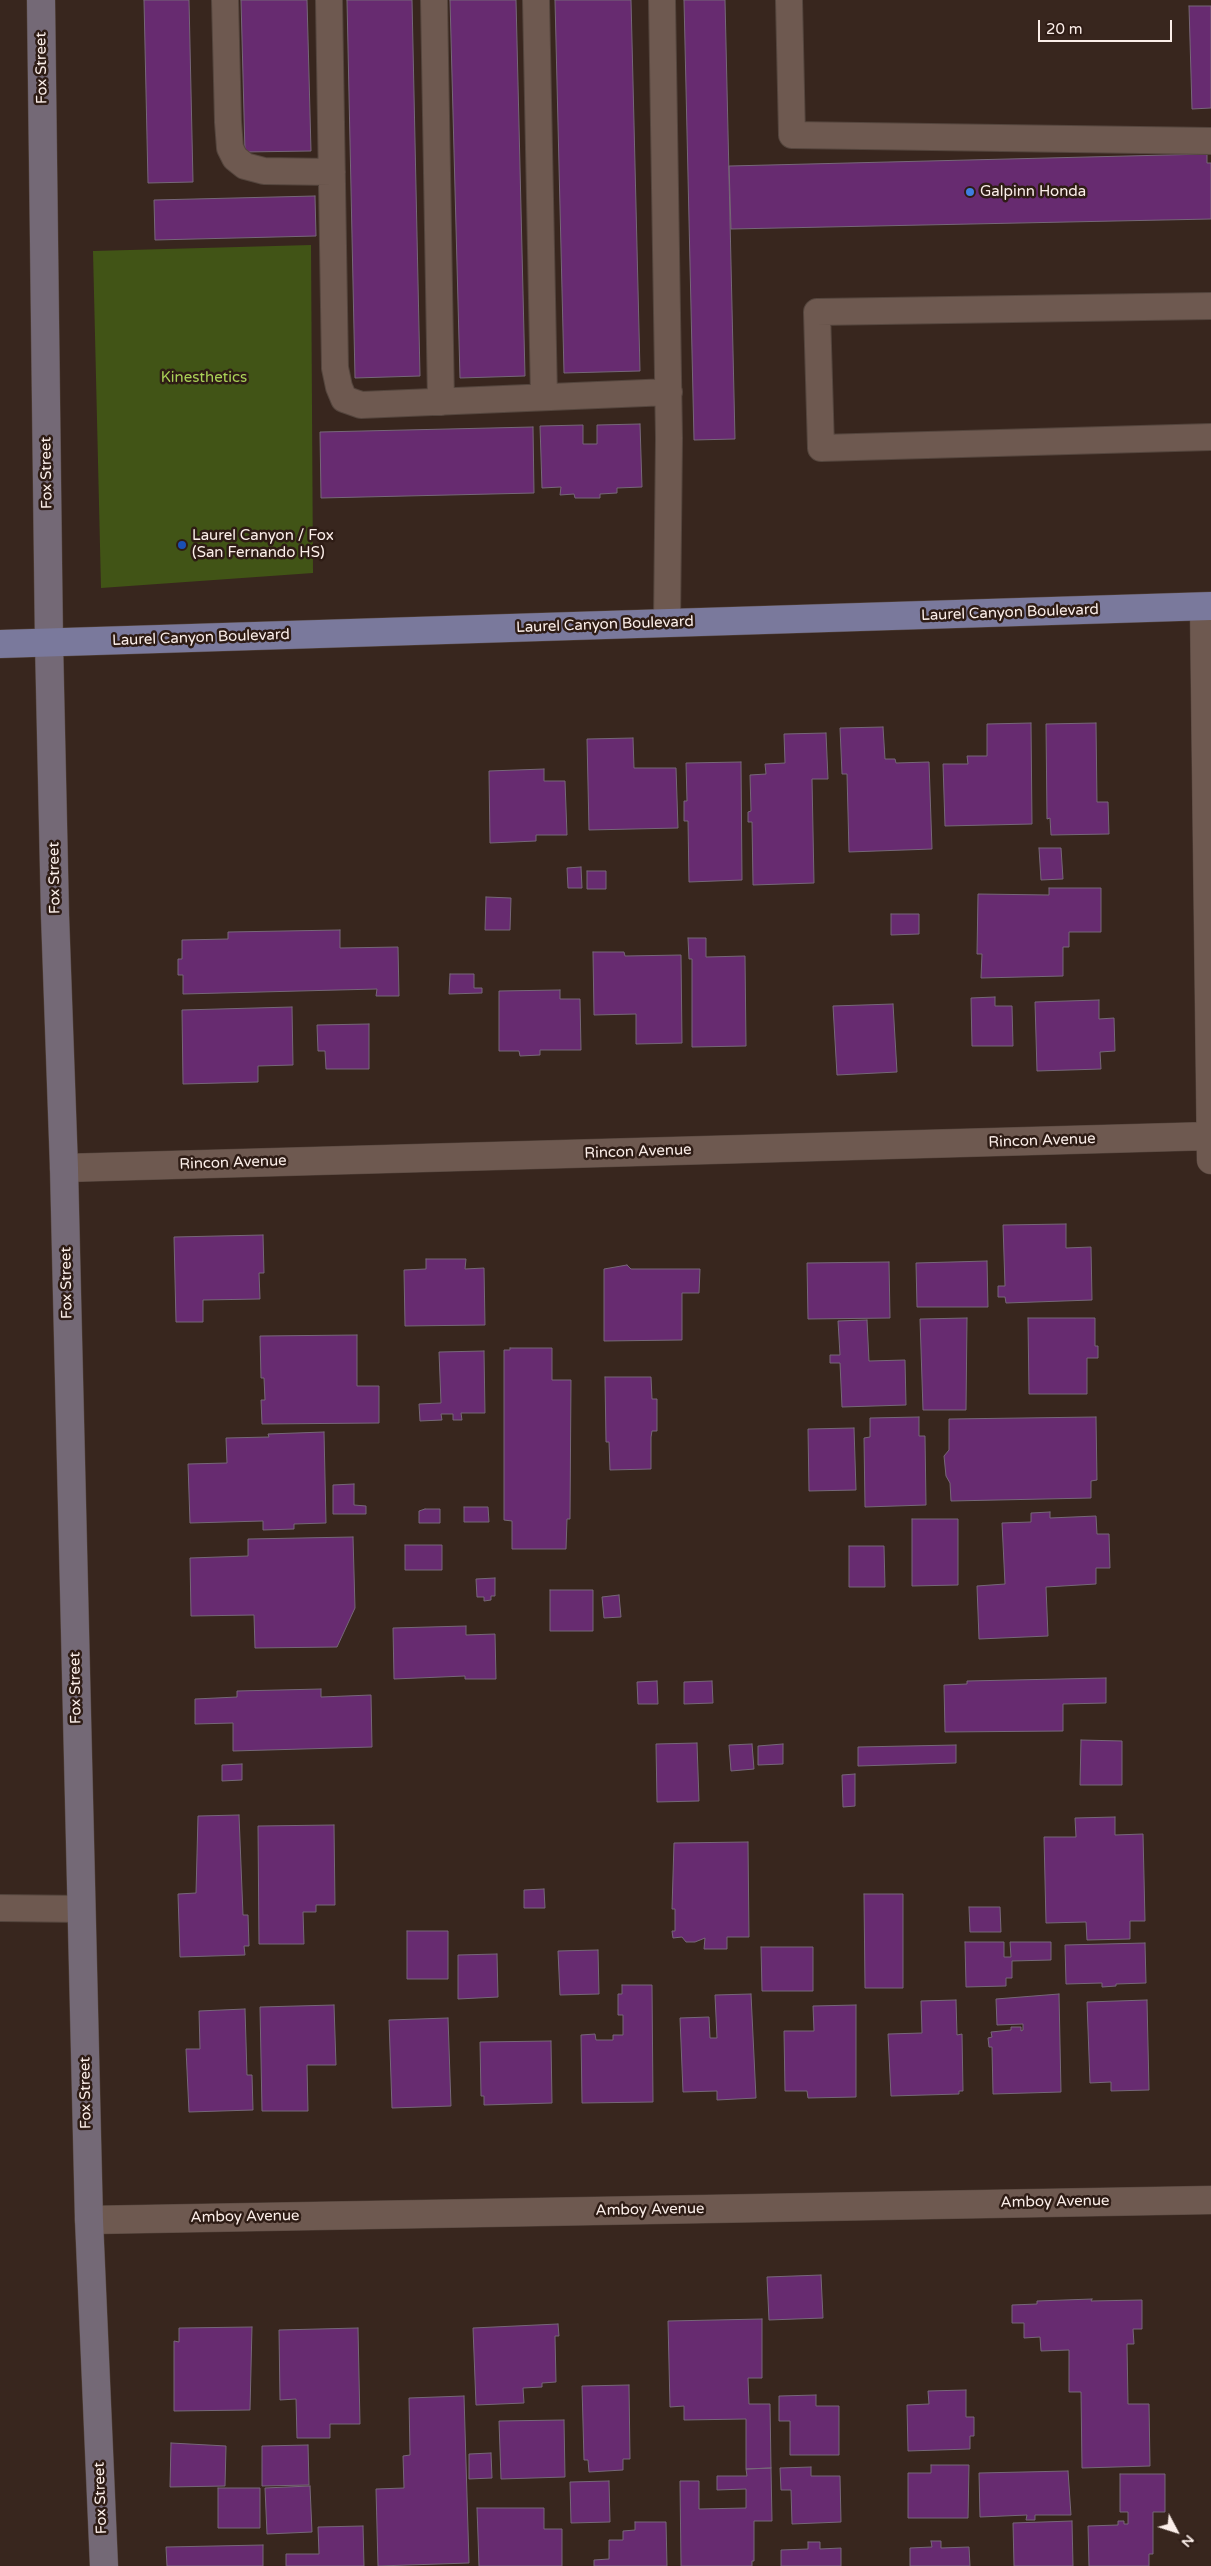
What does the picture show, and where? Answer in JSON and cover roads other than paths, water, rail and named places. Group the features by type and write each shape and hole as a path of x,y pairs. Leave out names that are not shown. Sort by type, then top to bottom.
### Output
{"main road":[{"name":"Fox Street","path":"41,0 49,642 64,1168 89,2220 104,2566"},
{"name":"Laurel Canyon Boulevard","path":"0,644 1207,606"}],"street":[{"path":"1207,606 1211,1144"},
{"name":"Rincon Avenue","path":"64,1168 1211,1144"},
{"name":"Amboy Avenue","path":"89,2220 1211,2200"}],"lane":[{"path":"225,0 228,122 230,148 235,158 245,166 264,171 332,172"},
{"path":"329,0 335,368 344,399 361,405 668,392"},
{"path":"434,0 441,402"},
{"path":"536,0 544,397"},
{"path":"662,0 668,392 667,623"},
{"path":"789,0 792,135 1211,141"},
{"path":"1211,306 817,312 821,448 1211,437"},
{"path":"0,1908 82,1909"}],"place":[{"name":"Galpinn Honda","path":"970,192"},
{"name":"Laurel Canyon / Fox (San Fernando HS)","path":"182,545"}],"park label":[{"name":"Kinesthetics","path":"204,378"}]}
